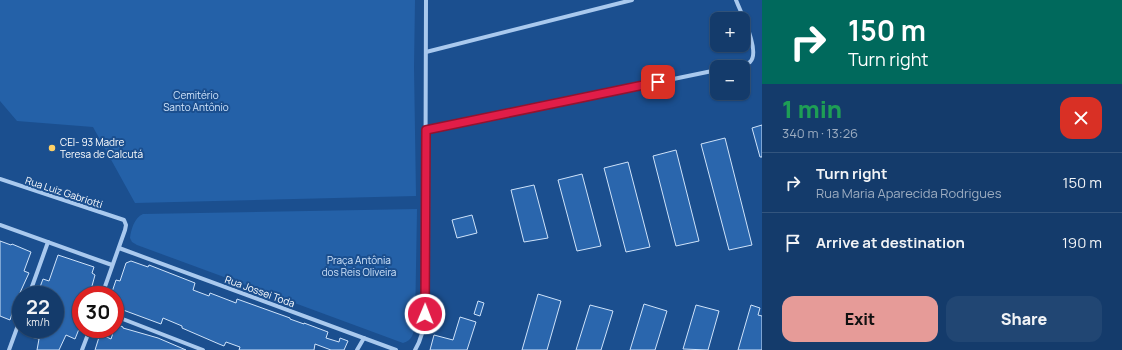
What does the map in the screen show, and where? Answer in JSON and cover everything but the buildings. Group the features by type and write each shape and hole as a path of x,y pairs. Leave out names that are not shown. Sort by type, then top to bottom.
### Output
{"street":[{"path":"415,350 424,328 425,314 426,0"},
{"path":"426,52 632,0"},
{"path":"736,0 750,35 754,52 754,58 750,63"},
{"path":"426,130 710,71"},
{"name":"Rua Luiz Gabriotti","path":"0,179 124,220 126,225 119,248"},
{"path":"0,225 112,265"},
{"path":"32,286 48,242"},
{"path":"105,286 119,248"},
{"name":"Rua Jossei Toda","path":"119,248 396,350"},
{"path":"124,319 203,350"},
{"path":"9,350 13,338"},
{"path":"82,350 87,338"},
{"path":"357,350 364,338"}],"green space":[{"name":"Cemitério Santo Antônio","path":"0,0 415,0 414,67 416,196 135,203 93,127 17,121 0,101"},
{"name":"Praça Antônia dos Reis Oliveira","path":"417,209 415,325 411,338 403,343 137,245 132,242 130,238 135,221 143,214"}],"place":[{"name":"CEI- 93 Madre Teresa de Calcutá","path":"52,148"}],"route":[{"path":"425,314 426,130 658,82"}]}
